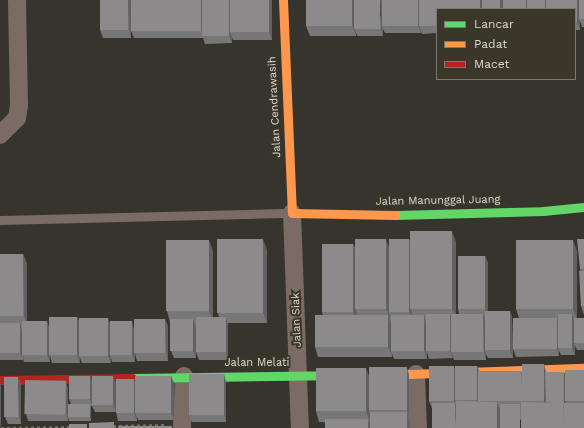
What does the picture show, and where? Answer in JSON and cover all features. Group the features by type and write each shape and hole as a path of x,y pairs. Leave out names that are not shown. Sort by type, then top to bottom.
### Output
{"street":[{"name":"Jalan Cendrawasih","path":"283,0 292,213"},
{"path":"0,135 17,118 19,105 16,2"},
{"name":"Jalan Manunggal Juang","path":"292,213 380,215 543,211 584,207"},
{"name":"Jalan Siak","path":"292,213 300,428"},
{"path":"370,375 584,368"},
{"path":"416,374 418,428"},
{"name":"Jalan Melati","path":"0,380 184,376 354,375"},
{"path":"182,426 184,376"}],"lane":[{"path":"0,220 292,213"}],"path":[{"path":"1,428 80,426"},
{"path":"111,426 182,426"}],"building":[{"path":"100,0 128,0 128,30 100,30"},
{"path":"131,0 201,0 201,31 131,31"},
{"path":"202,0 229,0 229,36 202,36"},
{"path":"230,0 269,0 269,32 230,32"},
{"path":"306,0 352,0 352,26 306,26"},
{"path":"354,0 380,0 380,29 354,29"},
{"path":"382,0 418,0 418,26 382,26"},
{"path":"419,0 480,0 480,8 436,8 436,26 419,26"},
{"path":"482,0 500,0 500,8 482,8"},
{"path":"503,0 526,0 526,8 503,8"},
{"path":"527,0 545,0 545,8 527,8"},
{"path":"546,0 577,0 577,22 576,8 546,8"},
{"path":"579,0 584,0 584,19 579,19"},
{"path":"410,231 452,231 452,309 410,309"},
{"path":"217,239 263,239 263,313 217,313"},
{"path":"355,239 386,239 386,309 355,309"},
{"path":"389,239 409,239 409,312 389,312"},
{"path":"577,239 584,239 584,268 580,269"},
{"path":"166,240 209,240 209,311 166,311"},
{"path":"516,240 573,240 573,309 516,309"},
{"path":"322,244 353,244 353,312 322,312"},
{"path":"0,254 23,254 23,316 0,316"},
{"path":"458,256 485,256 485,309 458,309"},
{"path":"579,271 584,271 584,306 581,306"},
{"path":"485,311 510,311 510,350 485,350"},
{"path":"426,314 450,314 450,351 426,351"},
{"path":"451,314 483,314 483,352 451,352"},
{"path":"558,314 572,314 572,348 558,348"},
{"path":"315,315 388,315 388,347 315,347"},
{"path":"391,315 424,315 424,351 391,351"},
{"path":"49,317 77,317 77,355 49,355"},
{"path":"196,317 226,317 226,352 196,352"},
{"path":"79,318 108,318 108,356 79,356"},
{"path":"513,318 557,318 557,349 513,349"},
{"path":"574,318 584,318 584,343 574,343"},
{"path":"134,319 165,319 165,353 134,353"},
{"path":"170,319 193,319 193,351 170,351"},
{"path":"22,321 47,321 47,355 22,355"},
{"path":"110,321 132,321 132,355 110,355"},
{"path":"0,323 20,323 20,353 0,353"},
{"path":"522,364 544,364 544,401 478,401 478,371 521,371 522,389"},
{"path":"429,366 454,366 454,401 429,401"},
{"path":"455,366 477,366 477,400 455,400"},
{"path":"369,367 407,367 407,410 369,410"},
{"path":"316,368 366,368 366,411 316,411"},
{"path":"565,370 584,370 584,401 565,401"},
{"path":"545,372 564,372 563,427 564,403 584,403 584,428 521,428 521,402 556,403 546,402"},
{"path":"189,374 224,374 224,415 189,415"},
{"path":"69,376 90,376 90,399 69,399"},
{"path":"92,376 113,376 113,405 92,405"},
{"path":"135,376 171,376 171,413 135,413"},
{"path":"4,377 18,377 18,417 4,417"},
{"path":"116,379 134,379 134,413 116,413"},
{"path":"25,380 66,381 65,415 24,414"},
{"path":"456,401 497,402 497,428 432,428 432,403 455,403 456,427"},
{"path":"68,404 90,404 90,417 68,417"},
{"path":"500,404 520,404 520,428 500,428"},
{"path":"370,412 407,412 407,428 370,428"},
{"path":"325,419 368,419 368,428 325,428"},
{"path":"114,422 114,428 89,428 89,423"},
{"path":"69,424 87,424 87,428 69,428"},
{"path":"118,426 172,426 172,428 118,428"}],"traffic: fast":[{"path":"395,215 543,211 584,207"},
{"path":"132,378 345,375"}],"traffic: slow":[{"path":"283,0 292,213 395,215"},
{"path":"379,375 584,368"}],"traffic: jam":[{"path":"0,380 132,378"}]}
